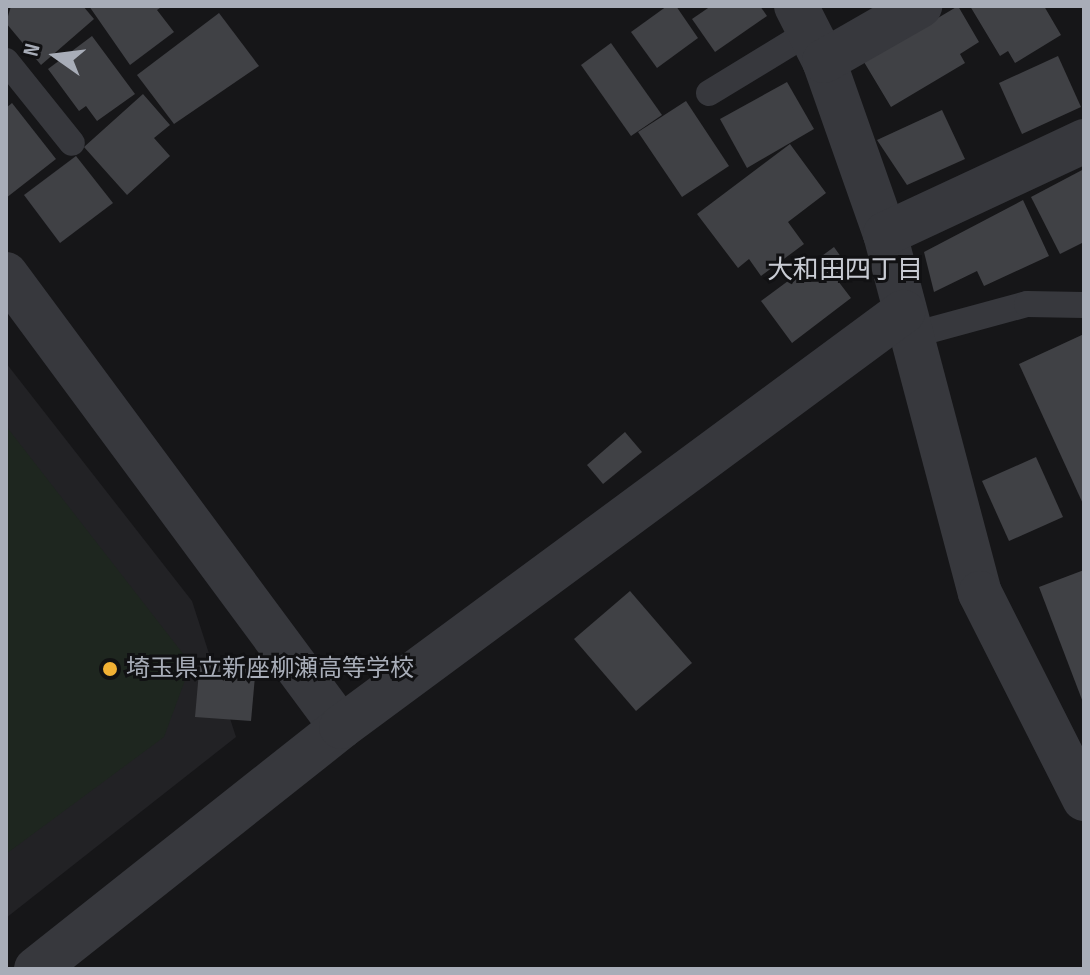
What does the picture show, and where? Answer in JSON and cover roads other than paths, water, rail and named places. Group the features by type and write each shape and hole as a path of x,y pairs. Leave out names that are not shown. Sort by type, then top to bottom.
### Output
{"street":[{"path":"920,6 809,33 885,234 906,324 980,593 1084,799"},
{"path":"885,234 1084,141"},
{"path":"6,274 341,727"},
{"path":"36,969 341,727 906,324"}],"lane":[{"path":"709,93 809,33"},
{"path":"6,61 72,143"},
{"path":"906,324 1027,304 1084,305"}],"place":[{"name":"埼玉県立新座柳瀬高等学校","path":"110,669"}],"district":[{"name":"大和田四丁目","path":"845,271"}]}
